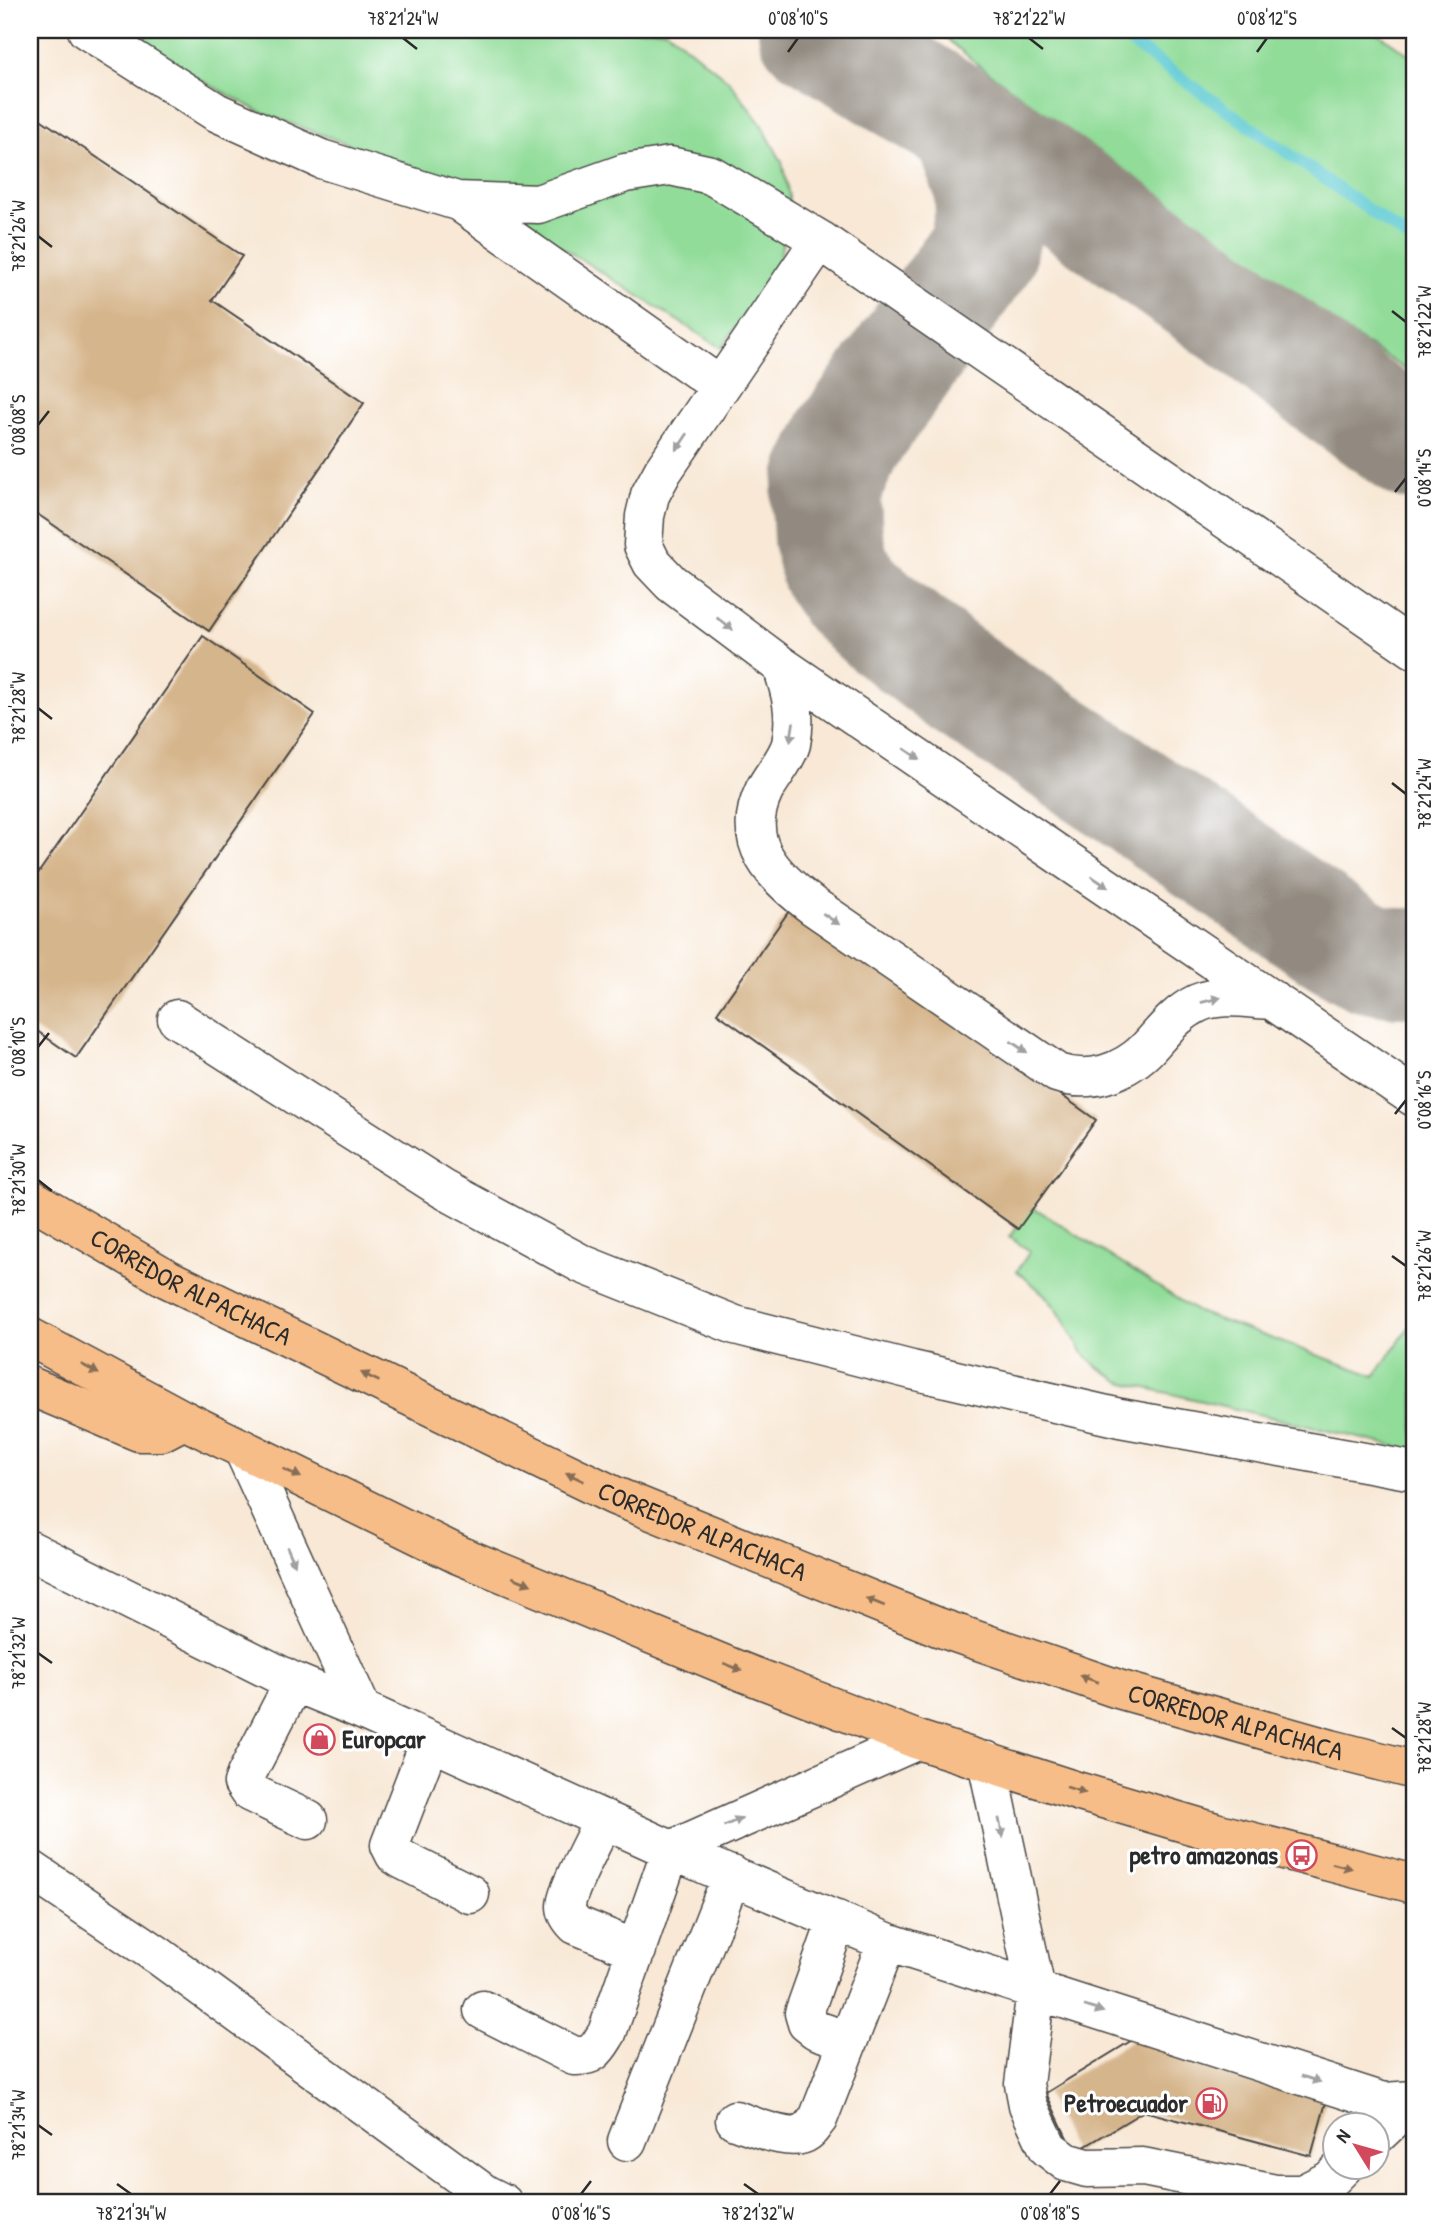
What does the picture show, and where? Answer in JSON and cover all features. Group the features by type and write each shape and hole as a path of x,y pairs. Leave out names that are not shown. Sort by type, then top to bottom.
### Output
{"highway":[{"name":"CORREDOR ALPACHACA","path":"30,1198 168,1279 615,1496 690,1527 938,1627 1118,1689 1414,1770"},
{"path":"30,1337 184,1420 459,1555 740,1671 918,1740 1215,1832 1414,1884"},
{"path":"30,1386 139,1432 161,1432 184,1420"}],"lane":[{"path":"87,30 216,112 321,159 457,201 538,204 625,173 670,166 711,175 820,240 1414,649"},
{"path":"457,201 720,386"},
{"path":"820,240 663,471 650,495 643,545 652,563 671,583 782,666 1414,1097"},
{"path":"782,666 793,700 794,724 790,748 764,790 757,811 757,839 765,860 785,885 813,906 1046,1066 1074,1079 1098,1076 1122,1068 1146,1050 1160,1031 1180,1013 1200,1002 1220,997 1273,1000"},
{"path":"177,1018 443,1188 582,1264 735,1325 912,1370 1120,1418 1414,1471"},
{"path":"243,1449 362,1710"},
{"path":"30,1550 294,1682 362,1710 671,1850 887,1942 1384,2102 1414,2100"},
{"path":"294,1682 243,1783 249,1792 308,1820"},
{"path":"483,2010 574,2056 587,2057 597,2049 607,2033 671,1850 918,1740"},
{"path":"430,1741 390,1845 395,1855 401,1859 470,1894"},
{"path":"987,1761 1035,1990 1024,2084 1028,2105 1048,2148 1066,2162 1087,2168 1143,2167 1276,2194 1302,2194 1330,2180"},
{"path":"604,1819 566,1908 576,1925 637,1950"},
{"path":"30,1869 159,1956 485,2194 503,2203"},
{"path":"627,2141 732,1875"},
{"path":"837,1920 804,2013 807,2023 816,2030 848,2041"},
{"path":"735,2120 793,2137 806,2133 818,2119 887,1942"},
{"path":"1392,2120 1414,2100"}],"green space":[{"path":"128,30 666,30 729,81 761,124 782,162 789,196 789,211 778,266 721,348 487,200 454,182 264,114 197,78"},
{"path":"936,30 1373,30 1414,58 1414,375 1337,325 980,66"},
{"path":"1033,1207 1198,1312 1375,1376 1414,1320 1414,1451 1121,1382 1095,1365 1082,1352 1058,1311 1045,1295 1017,1271 1030,1251 1009,1237"}],"building":[{"path":"30,112 242,256 212,300 364,403 209,631 30,509"},
{"path":"203,636 315,714 76,1058 30,1026 30,885"},
{"path":"794,904 1096,1120 1018,1229 717,1013"},
{"path":"1134,2039 1330,2088 1311,2156 1144,2111 1074,2153 1046,2093"}],"waterway":[{"path":"1113,30 1414,242"}],"taxiway":[{"path":"813,30 968,125 1248,323 1324,382 1414,446"},
{"path":"968,125 989,186 990,218 982,251 849,438 829,481 826,498 828,538 835,569 852,595 884,624 969,689 1086,766 1336,939 1369,958 1414,963"}],"place":[{"name":"Europcar","path":"319,1739"},
{"name":"petro amazonas","path":"1301,1855"},
{"name":"Petroecuador","path":"1211,2103"}]}
